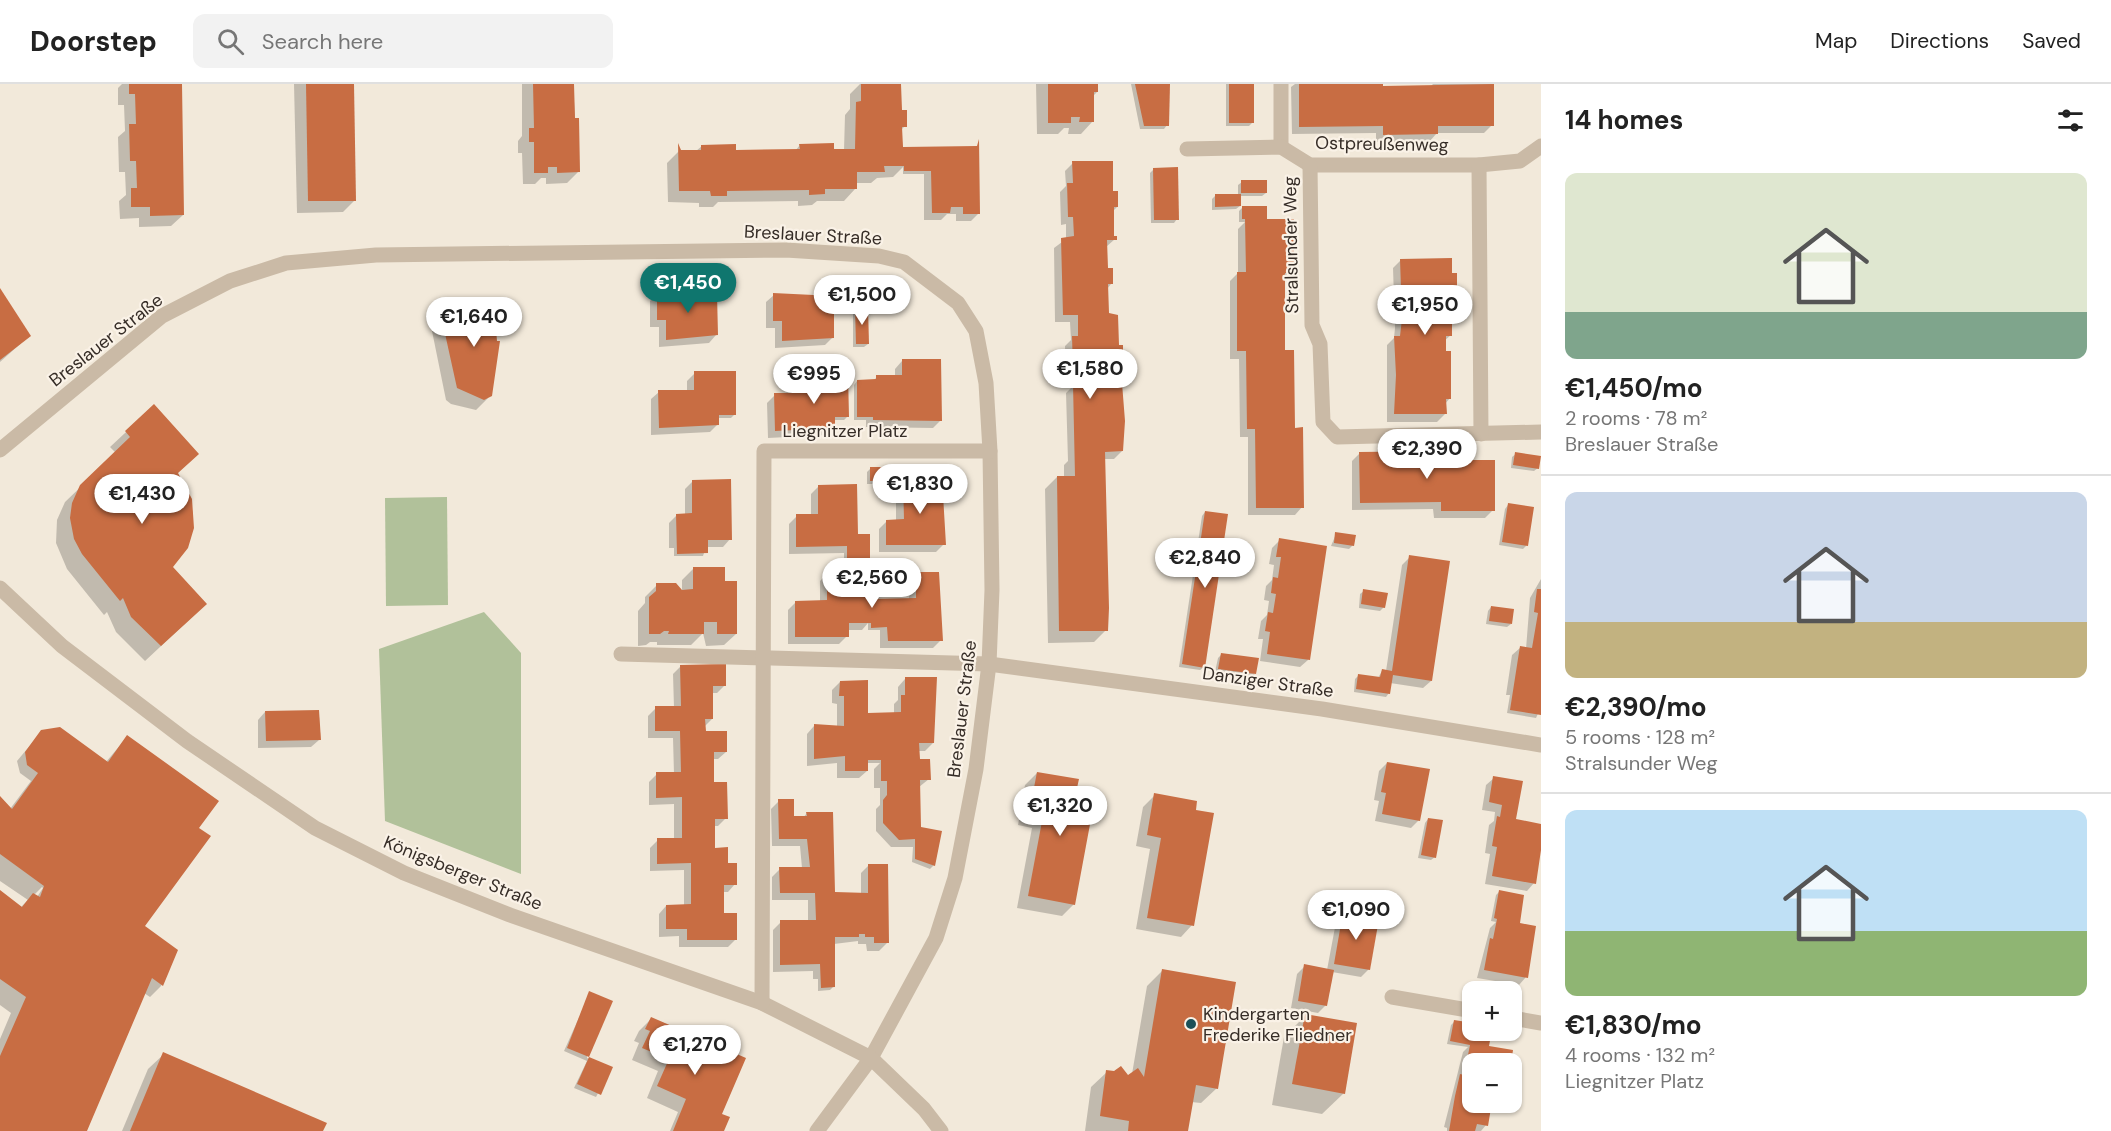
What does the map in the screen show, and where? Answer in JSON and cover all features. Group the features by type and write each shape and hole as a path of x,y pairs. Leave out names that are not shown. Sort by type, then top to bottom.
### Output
{"street":[{"path":"1187,149 1281,147 1281,84"},
{"name":"Ostpreußenweg","path":"1281,147 1310,165 1479,165 1520,161 1541,146"},
{"name":"Stralsunder Weg","path":"1310,165 1312,325 1320,344 1323,422 1337,437 1541,432"},
{"path":"1479,165 1481,434"},
{"name":"Breslauer Straße","path":"0,450 162,316 230,281 286,263 376,255 786,250 879,256 904,262 958,303 976,331 986,383 990,451 992,590 989,664 976,769 955,878 936,938 871,1058 817,1131"},
{"name":"Liegnitzer Platz","path":"762,1004 764,451 990,451"},
{"name":"Königsberger Straße","path":"0,588 62,646 187,741 315,828 404,873 510,915 762,1004 871,1058 924,1109 941,1131"},
{"path":"621,654 989,664"},
{"name":"Danziger Straße","path":"989,664 1322,709 1541,746"},
{"path":"1392,997 1462,1009"},
{"path":"1522,1020 1541,1023"}],"green space":[{"path":"447,497 448,605 386,606 385,498"},
{"path":"484,612 521,653 521,874 385,821 379,649"}],"building":[{"path":"129,84 182,84 184,215 150,216 150,207 131,207 131,188 137,188 136,161 130,161 129,124 136,124 135,94 129,94"},
{"path":"306,84 354,84 356,201 308,201"},
{"path":"533,84 574,84 575,118 579,118 580,172 557,173 557,167 548,167 548,173 534,173 534,142 529,142 529,128 534,128"},
{"path":"861,84 901,84 902,110 907,110 907,127 902,127 903,147 977,146 979,139 980,214 963,214 963,207 951,207 950,213 932,213 931,171 904,171 904,166 884,166 885,172 857,172 857,189 825,189 825,194 809,195 809,190 727,191 727,196 711,196 710,191 679,191 678,143 681,150 701,150 701,145 736,144 736,150 800,149 799,144 834,143 834,149 855,149 856,102 861,101"},
{"path":"1048,84 1098,84 1098,92 1094,92 1094,122 1079,122 1080,117 1071,117 1071,123 1048,123"},
{"path":"1135,84 1170,84 1169,126 1144,126"},
{"path":"1229,84 1254,84 1254,123 1229,123"},
{"path":"1299,84 1383,84 1383,86 1494,84 1494,126 1438,126 1438,134 1383,135 1383,126 1299,127"},
{"path":"1072,161 1113,161 1113,191 1118,191 1118,207 1114,207 1114,236 1117,236 1117,240 1107,240 1108,268 1113,268 1113,284 1108,284 1109,313 1118,315 1119,345 1123,345 1123,361 1119,361 1119,383 1122,383 1125,421 1123,451 1105,452 1108,631 1059,631 1057,476 1075,476 1073,384 1079,384 1079,371 1073,371 1072,336 1078,336 1078,315 1063,315 1061,238 1074,236 1073,217 1068,217 1067,183 1073,183"},
{"path":"1178,167 1179,220 1154,220 1153,168"},
{"path":"1241,180 1267,180 1267,193 1241,193"},
{"path":"1215,194 1241,194 1241,206 1215,207"},
{"path":"1242,206 1267,206 1267,219 1294,219 1294,273 1285,273 1285,350 1294,350 1295,428 1303,427 1304,508 1256,508 1255,429 1247,429 1246,351 1237,351 1237,272 1246,272 1245,219 1242,219"},
{"path":"1452,258 1452,273 1457,273 1457,321 1452,321 1452,336 1446,336 1446,351 1451,351 1451,399 1446,399 1447,414 1394,414 1396,375 1394,336 1400,336 1402,319 1400,259"},
{"path":"0,288 31,336 0,360"},
{"path":"682,291 682,294 717,294 718,335 666,340 666,320 657,320 657,292"},
{"path":"773,293 834,296 834,338 782,341 782,321 773,321"},
{"path":"492,304 502,310 501,329 496,329 497,341 500,341 492,396 484,400 457,388 442,320 447,314"},
{"path":"868,307 869,344 856,344 855,308"},
{"path":"902,359 941,359 942,421 873,420 873,417 857,417 857,380 876,379 876,375 902,375"},
{"path":"694,371 736,371 736,415 719,415 719,425 659,428 658,390 694,390"},
{"path":"848,374 849,417 835,417 835,428 775,431 774,393 810,393 810,375"},
{"path":"154,404 199,454 178,473 192,499 194,528 188,548 173,567 207,604 161,646 131,617 123,598 120,601 82,554 74,539 70,518 72,503 80,485 130,437 125,431"},
{"path":"1440,451 1441,460 1495,460 1495,511 1441,511 1441,502 1360,503 1359,452"},
{"path":"1515,452 1541,456 1539,469 1513,465"},
{"path":"870,467 893,467 894,481 870,481"},
{"path":"942,478 946,545 886,545 886,520 904,519 903,479"},
{"path":"731,479 732,540 708,540 708,553 677,554 676,514 692,513 692,480"},
{"path":"857,484 858,534 870,534 870,559 847,559 847,546 796,547 796,514 818,514 818,485"},
{"path":"1508,503 1534,507 1528,546 1502,542"},
{"path":"1205,511 1228,514 1205,668 1182,664"},
{"path":"1335,532 1356,535 1354,546 1334,543"},
{"path":"1279,538 1327,546 1310,660 1267,654 1270,632 1265,631 1268,612 1273,613 1276,594 1271,593 1273,577 1278,578 1281,557 1276,557"},
{"path":"1409,555 1450,561 1432,681 1393,675 1390,694 1356,689 1358,674 1380,677 1382,669 1392,671"},
{"path":"693,567 725,567 725,581 737,581 737,634 717,634 717,622 704,622 704,634 668,634 669,631 664,631 660,634 649,634 649,597 656,591 656,583 676,583 682,590 693,589"},
{"path":"871,571 871,599 916,598 916,572 939,572 943,641 888,641 887,627 871,628 871,623 849,623 849,637 795,637 795,601 827,600 827,572"},
{"path":"1363,589 1388,593 1385,608 1361,604"},
{"path":"1537,589 1541,589 1541,715 1510,710 1520,646 1532,648 1538,613 1534,612"},
{"path":"1491,606 1514,609 1512,624 1489,621"},
{"path":"1221,653 1259,658 1256,674 1218,669"},
{"path":"726,664 726,686 713,686 713,719 705,719 706,731 727,731 727,752 714,752 714,782 727,782 728,819 715,819 715,848 728,847 728,863 737,863 737,885 724,885 724,913 737,913 737,940 687,940 687,929 666,929 666,905 691,904 691,863 657,864 657,838 682,838 682,797 656,798 656,772 681,772 680,731 655,731 655,706 681,706 680,665"},
{"path":"905,677 937,677 934,743 919,743 920,759 930,759 931,780 920,780 921,827 942,831 935,866 915,859 915,839 899,840 883,823 883,800 887,795 887,781 881,781 881,760 868,760 868,771 845,771 845,756 814,759 814,724 844,726 844,696 839,696 840,681 868,680 868,713 901,712 901,695 905,695"},
{"path":"319,710 321,740 266,741 265,711"},
{"path":"60,727 108,762 127,735 219,801 199,828 211,836 145,926 178,950 163,986 152,978 87,1131 0,1131 0,1056 26,997 0,979 0,890 22,907 33,893 40,897 44,886 0,854 0,796 12,809 38,773 27,765 25,752 41,730"},
{"path":"1387,762 1430,769 1420,821 1382,814 1386,793 1381,792"},
{"path":"1037,772 1079,779 1077,788 1096,792 1075,905 1028,896 1043,816 1029,814"},
{"path":"1493,776 1523,781 1516,819 1541,824 1541,850 1536,884 1492,876 1497,847 1492,846 1497,816 1500,817 1502,805 1489,802"},
{"path":"1154,793 1197,801 1196,810 1214,813 1194,926 1147,918 1161,838 1147,835"},
{"path":"778,799 794,799 794,816 807,816 806,812 833,812 835,892 868,893 868,864 888,864 889,943 874,943 874,937 865,937 865,934 859,934 859,937 835,937 835,987 821,988 820,964 780,965 780,920 816,920 815,893 780,893 779,867 810,867 807,839 779,839"},
{"path":"1428,818 1443,820 1436,858 1421,855"},
{"path":"1499,890 1524,895 1520,923 1536,926 1528,978 1484,970 1490,938 1493,939 1497,919 1494,918"},
{"path":"1343,912 1379,919 1370,970 1334,964"},
{"path":"1304,964 1334,970 1327,1006 1298,1001"},
{"name":"Kindergarten Frederike Fliedner","path":"1162,969 1236,982 1218,1089 1196,1085 1188,1131 1128,1131 1129,1121 1100,1116 1106,1070 1114,1071 1121,1066 1128,1075 1138,1068 1144,1077"},
{"path":"589,991 613,1001 589,1057 567,1048"},
{"path":"1305,1014 1357,1023 1345,1094 1292,1084"},
{"path":"651,1017 746,1058 722,1114 730,1117 724,1131 673,1131 686,1099 657,1086 669,1059 642,1048 650,1031 645,1029"},
{"path":"1454,1020 1462,1021 1462,1041 1490,1041 1489,1046 1513,1050 1513,1053 1468,1053 1470,1045 1450,1041"},
{"path":"163,1052 327,1123 323,1131 130,1131"},
{"path":"589,1057 613,1067 601,1095 577,1084"},
{"path":"1460,1074 1462,1074 1462,1113 1490,1113 1488,1126 1477,1124 1475,1131 1449,1131"}],"place":[{"name":"Kindergarten Frederike Fliedner","path":"1191,1024"}]}
